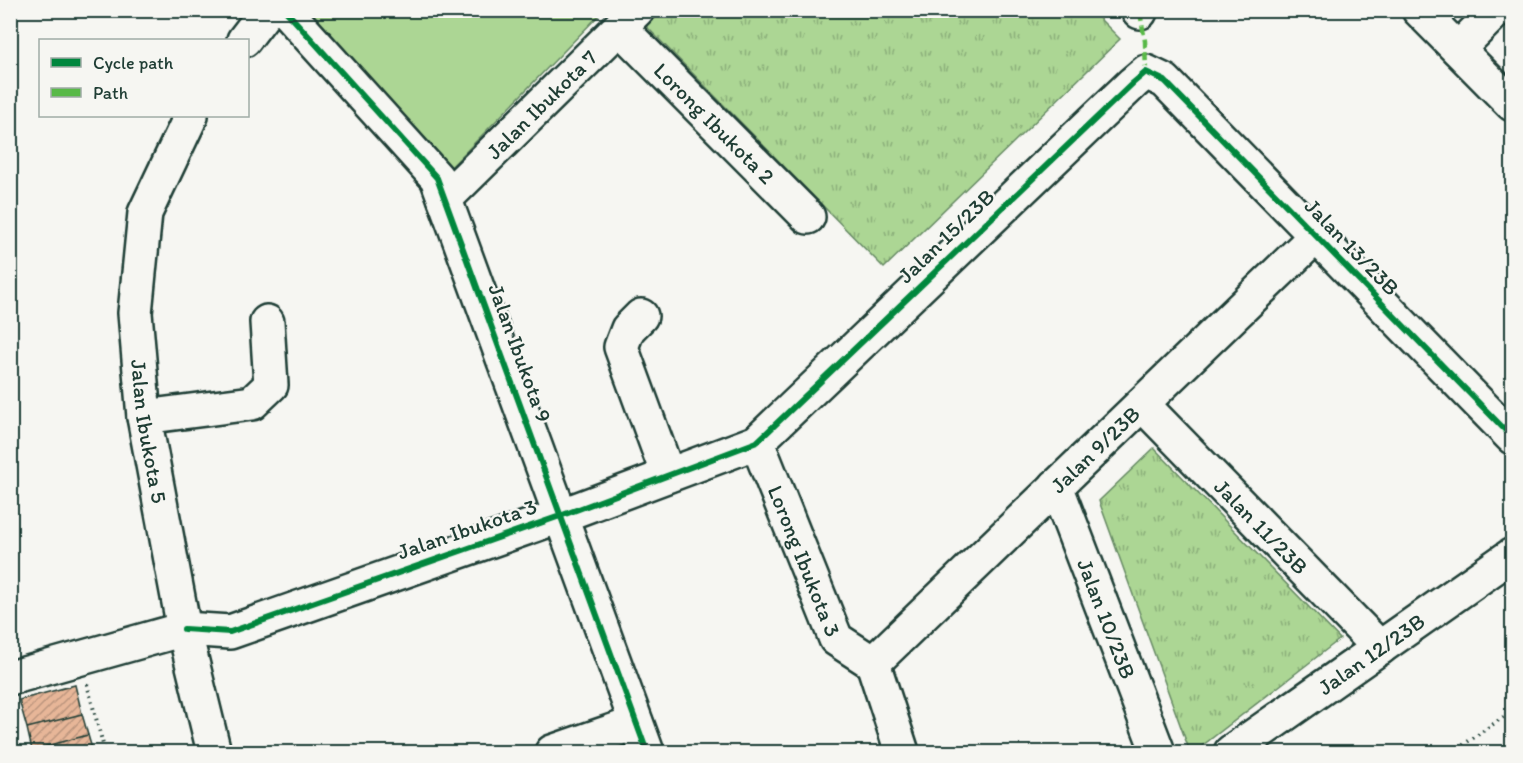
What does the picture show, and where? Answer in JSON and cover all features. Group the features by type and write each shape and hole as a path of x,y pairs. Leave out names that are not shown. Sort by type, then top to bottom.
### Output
{"street":[{"path":"245,39 267,10"},
{"name":"Jalan Ibukota 9","path":"285,10 437,178 642,738"},
{"path":"1419,10 1512,104"},
{"path":"1458,49 1497,10"},
{"name":"Jalan Ibukota 7","path":"445,199 628,19"},
{"name":"Lorong Ibukota 2","path":"628,19 808,217"},
{"name":"Jalan 15/23B","path":"757,442 1133,83 1146,72 1165,81"},
{"name":"Jalan 13/23B","path":"1165,81 1512,437"},
{"name":"Jalan Ibukota 5","path":"191,117 145,213 135,313 144,417 184,629 214,753"},
{"name":"Jalan 9/23B","path":"873,663 1316,236"},
{"path":"641,316 628,329 621,347 668,475"},
{"path":"144,417 252,403 271,385 267,322"},
{"name":"Jalan 11/23B","path":"1142,404 1380,648"},
{"name":"Jalan Ibukota 3","path":"10,678 81,662 184,629 230,632 560,516 757,442"},
{"name":"Lorong Ibukota 3","path":"757,442 836,639 873,663"},
{"name":"Jalan 10/23B","path":"1056,486 1158,753"},
{"name":"Jalan 12/23B","path":"1231,753 1512,555"},
{"path":"873,663 902,753"},
{"path":"552,753 642,738"}],"path":[{"path":"81,662 105,753"},
{"path":"1453,753 1512,711"}],"green space":[{"path":"662,10 1092,11 1120,39 884,268 646,26"},
{"path":"302,11 603,11 447,171"},
{"path":"1154,448 1340,639 1194,752 1190,752 1099,501"}],"building":[{"path":"75,685 82,714 27,728 19,700"},
{"path":"82,714 88,735 32,750 27,728"},
{"path":"88,735 93,752 33,752 32,750"}],"marked path":[{"path":"1140,12 1145,41 1146,72"}],"cycle path":[{"path":"285,10 437,178 647,752"},
{"path":"184,629 230,632 560,516 757,442 1146,72 1165,81 1512,437"}]}
